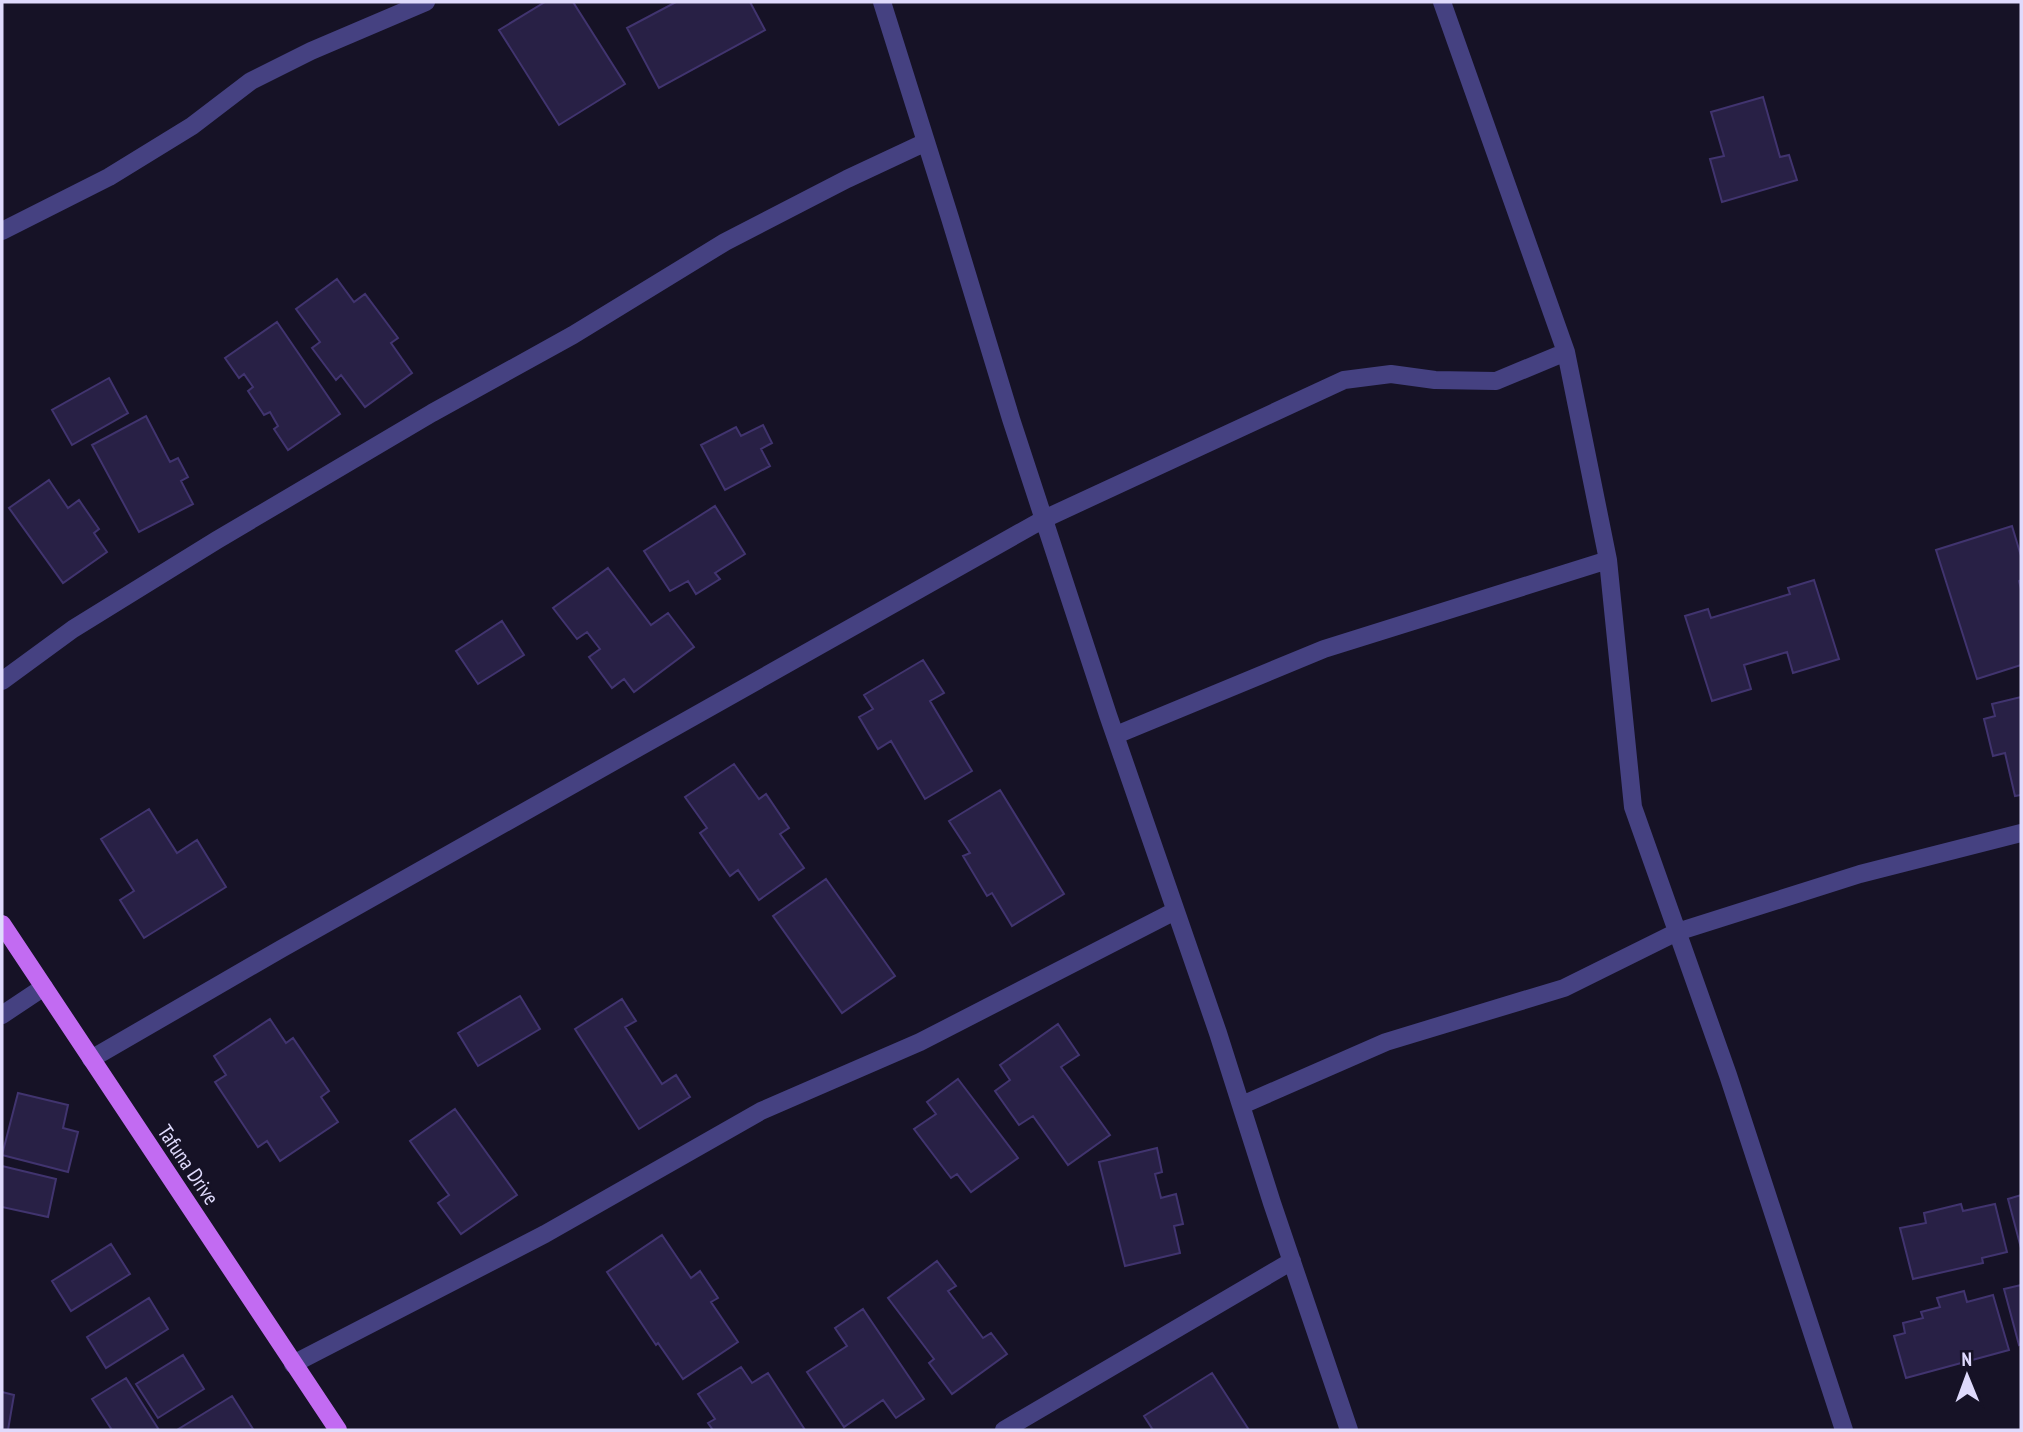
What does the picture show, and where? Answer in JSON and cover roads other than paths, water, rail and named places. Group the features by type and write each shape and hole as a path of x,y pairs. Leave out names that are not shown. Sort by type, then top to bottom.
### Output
{"main road":[{"name":"Tafuna Drive","path":"2,924 338,1430"}],"street":[{"path":"2,230 109,177 192,126 251,81 311,51 426,2"},
{"path":"882,2 1011,419 1349,1430"},
{"path":"1442,2 1566,352 1608,560 1633,807 1728,1075 1844,1430"},
{"path":"2,681 73,629 217,540 573,335 725,242 926,142"},
{"path":"91,1059 1044,519 1344,380 1391,374 1435,380 1496,381 1566,352"},
{"path":"1115,735 1324,649 1608,560"},
{"path":"1242,1105 1386,1042 1564,988 1677,932 1860,874 2021,833"},
{"path":"293,1364 545,1234 761,1111 920,1042 1175,911"},
{"path":"2,1016 44,987"},
{"path":"1004,1430 1292,1261"}]}
